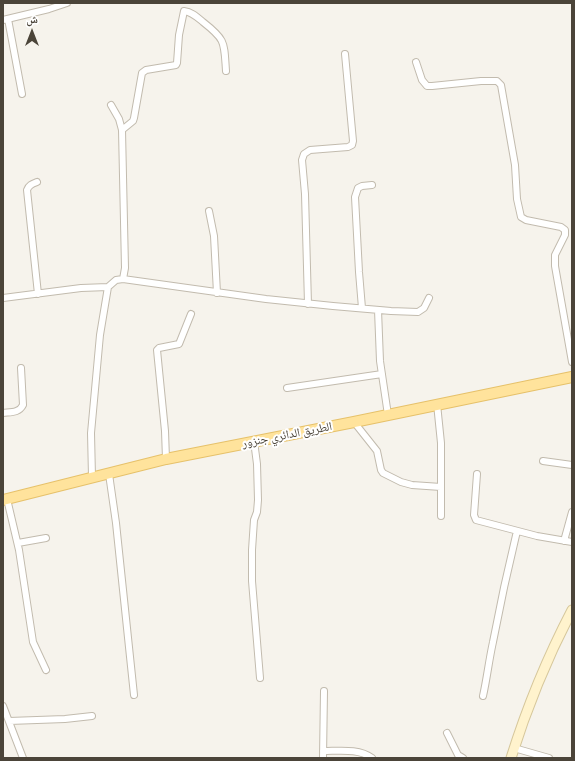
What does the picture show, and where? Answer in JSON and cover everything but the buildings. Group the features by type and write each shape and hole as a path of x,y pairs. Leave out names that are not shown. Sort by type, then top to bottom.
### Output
{"main road":[{"name":"الطريق الدائري جنزور","path":"5,499 166,459 354,422 572,376"}],"street":[{"path":"22,94 5,19 67,3"},
{"path":"122,130 133,121 142,73 146,70 176,65 179,35 184,11 193,13 221,38 225,48 226,71"},
{"path":"308,304 306,216 302,160 304,154 310,150 348,147 352,145 354,141 345,54"},
{"path":"416,62 422,80 427,86 481,81 497,81 501,85 514,158 517,199 521,217 526,220 561,227 565,230 565,235 555,255 555,261 572,362"},
{"path":"111,105 119,119 122,130 123,201 126,234 125,268 123,279"},
{"path":"37,182 31,184 27,190 38,294"},
{"path":"362,308 358,265 355,197 358,188 372,185"},
{"path":"209,211 214,236 217,293"},
{"path":"3,298 81,288 108,287 116,280 123,279 217,293 308,304 378,310 418,312 424,308 429,298"},
{"path":"92,478 92,411 98,349 108,287"},
{"path":"378,310 380,361 388,415"},
{"path":"166,459 165,431 157,350 159,348 179,344 191,314"},
{"path":"3,413 18,411 23,405 21,368"},
{"path":"287,388 382,374"},
{"path":"437,404 441,443 441,516"},
{"path":"354,422 377,451 383,473 401,482 412,485 441,486"},
{"path":"254,441 257,464 258,500 257,512 254,520 252,581 260,678"},
{"path":"543,461 572,465"},
{"path":"109,474 116,523 134,695"},
{"path":"477,474 474,518 479,521 548,539 572,542"},
{"path":"5,499 18,543 32,640 46,670"},
{"path":"564,541 572,512"},
{"path":"483,696 494,635 517,531"},
{"path":"18,543 46,538"},
{"path":"511,758 546,661 572,610"},
{"path":"323,758 324,692"},
{"path":"3,709 23,758"},
{"path":"9,721 65,719 92,716"},
{"path":"447,733 458,755 462,758"},
{"path":"514,748 549,758"},
{"path":"323,751 359,752 372,758"}]}
